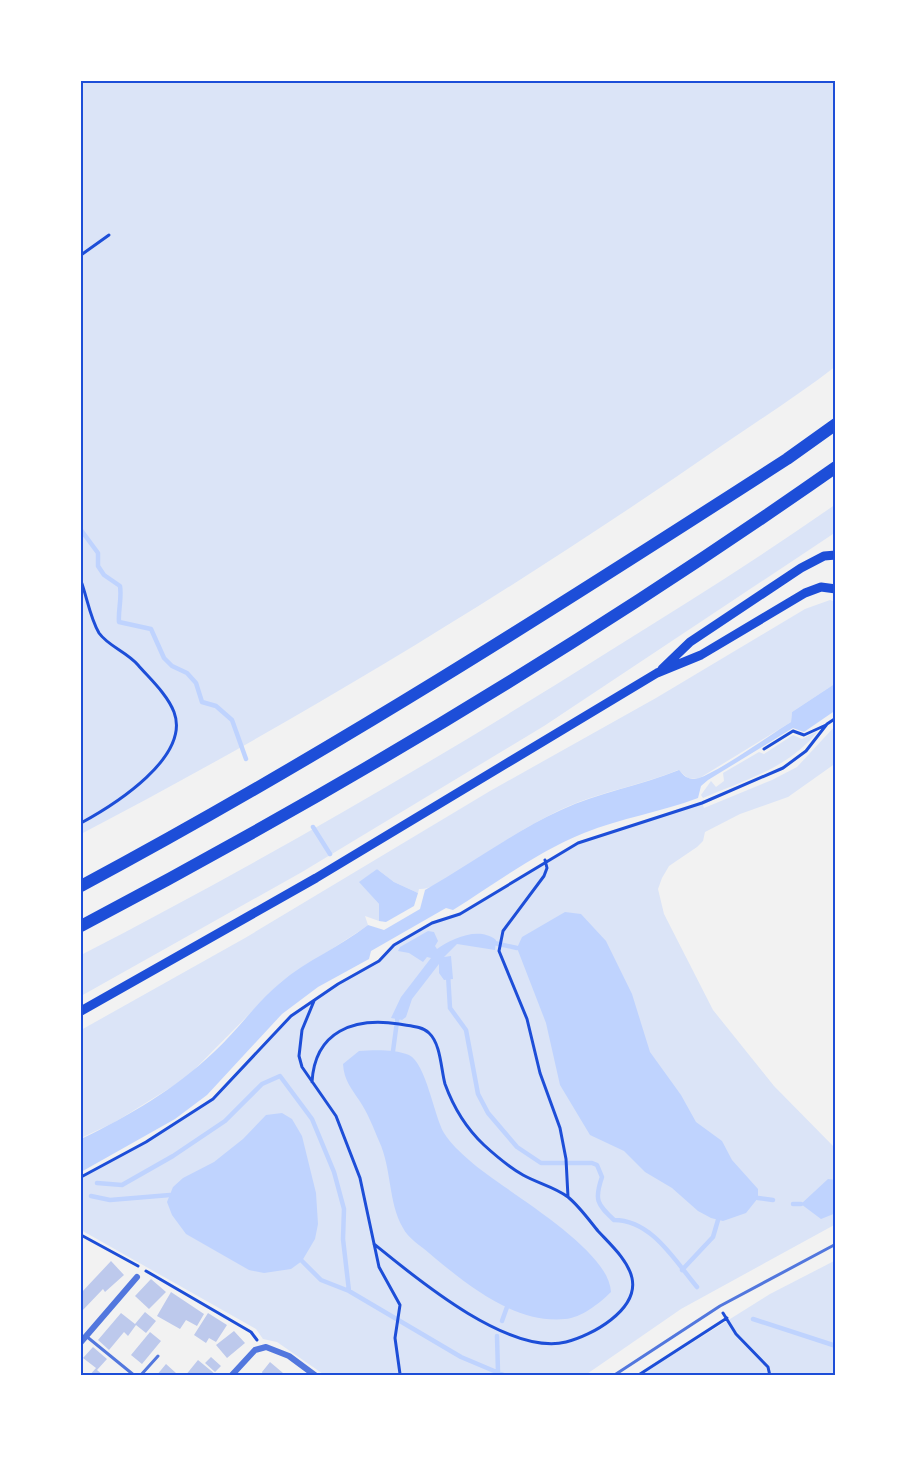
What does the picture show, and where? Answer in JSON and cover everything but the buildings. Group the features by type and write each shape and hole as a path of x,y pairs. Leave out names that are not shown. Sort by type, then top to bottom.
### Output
{"highway":[{"path":"81,886 218,812 380,718 718,503 836,424"},
{"path":"81,926 176,876 398,748 597,625 836,467"}],"main road":[{"path":"657,673 690,642 824,556 836,555"},
{"path":"81,1011 316,878 657,673 701,656 774,609 815,589 835,586"}],"street":[{"path":"81,1342 137,1277"},
{"path":"231,1376 260,1347 278,1350 316,1376"}],"lane":[{"path":"613,1376 720,1306 836,1244"},
{"path":"87,1336 138,1376 158,1356"}],"path":[{"path":"81,255 109,235"},
{"path":"81,581 101,635 134,660 160,689 174,711 177,728 170,749 143,780 81,823"},
{"path":"764,749 793,731 804,735 836,718"},
{"path":"81,1177 146,1142 213,1099 282,1025 314,1000 379,961 393,945 432,923 460,914 545,860 598,834 679,812 783,768 806,751 827,724"},
{"path":"545,860 547,867 541,882 512,918 501,938 499,951 527,1019 540,1073 560,1128 566,1159 568,1197"},
{"path":"314,1000 302,1030 299,1056 312,1082 336,1116 360,1178 380,1267 398,1299 400,1314 397,1327 397,1356 400,1374"},
{"path":"312,1082 313,1067 319,1051 333,1036 366,1022 402,1025 418,1028 430,1034 451,1099 482,1143 522,1175 568,1197 621,1257 633,1280 629,1300 605,1323 569,1341 550,1346 538,1344 493,1326 431,1290 374,1244"},
{"path":"81,1234 252,1332 260,1347"},
{"path":"720,1306 736,1334 768,1367 770,1376"},
{"path":"637,1376 727,1318"}],"shaded area":[{"path":"81,81 836,81 836,366 646,497 489,600 328,697 81,834"},
{"path":"836,504 836,532 544,726 302,872 81,996 81,955 282,847 479,732 694,598"},
{"path":"830,600 836,602 836,683 792,712 791,722 698,779 688,778 678,770 590,798 545,817 449,878 427,888 419,889 418,893 394,882 377,869 360,882 379,904 379,921 365,916 368,925 281,982 186,1078 115,1122 81,1138 81,1030 245,938 490,791 656,698 805,609"},
{"path":"836,725 836,763 788,797 740,814 705,832 703,841 697,847 669,866 658,889 664,914 713,1010 774,1086 836,1149 836,1224 681,1309 584,1376 326,1376 277,1342 263,1339 256,1329 81,1230 81,1177 146,1142 213,1099 291,1016 338,984 372,966 394,945 432,923 460,914 578,842 702,803 704,808 772,780 797,767"},
{"path":"818,731 794,755 780,764 703,798 701,795 711,781 716,787 724,781 723,773 759,752 764,754 793,735 802,739"},
{"path":"836,1260 836,1376 639,1376 770,1294"}],"water":[{"path":"836,683 836,710 804,732 793,728 708,780 701,786 698,798 584,833 517,868 453,910 446,908 371,951 369,959 318,987 282,1014 207,1095 175,1119 81,1172 81,1139 134,1111 184,1078 223,1044 271,991 301,967 368,925 384,930 420,909 425,890 526,828 561,810 590,798 679,770 685,776 694,779 713,772 791,722 792,712"},
{"path":"377,869 394,882 418,893 414,906 386,922 379,921 379,904 359,882"},
{"path":"565,912 581,914 606,941 632,994 650,1052 681,1095 696,1122 722,1141 732,1160 758,1189 758,1198 746,1213 723,1221 711,1218 698,1211 672,1188 645,1172 624,1151 590,1135 560,1085 546,1023 517,948 522,937"},
{"path":"428,931 434,932 438,941 435,946 437,949 458,938 481,934 496,940 495,950 457,944 444,957 451,956 453,979 444,980 439,973 439,964 412,999 406,1017 402,1020 391,1018 401,997 431,958 427,957 423,962 409,953 398,951 400,947"},
{"path":"359,1051 397,1052 409,1055 415,1060 425,1079 440,1125 450,1141 484,1172 574,1238 593,1257 606,1275 611,1292 590,1309 571,1318 546,1319 527,1315 492,1300 475,1289 411,1238 398,1218 379,1141 368,1115 348,1084 345,1075 343,1064"},
{"path":"282,1113 292,1119 302,1136 316,1193 318,1224 315,1239 302,1261 291,1269 264,1273 249,1270 186,1234 172,1215 167,1202 173,1187 183,1178 214,1162 243,1139 266,1115"},
{"path":"828,1179 836,1180 836,1213 821,1219 801,1204"}],"waterway":[{"path":"81,530 98,553 98,566 104,575 120,586 119,622 151,629 164,658 172,666 187,673 196,683 202,702 216,706 232,720 246,759"},
{"path":"313,827 330,854"},
{"path":"490,942 517,948"},
{"path":"448,974 450,1008 466,1030 478,1094 488,1113 517,1147 541,1163 592,1163 597,1165 602,1177 598,1196 604,1210 614,1220 628,1222 651,1234 671,1254 697,1287"},
{"path":"393,1051 398,1014"},
{"path":"97,1183 122,1185 173,1156 225,1121 262,1084 280,1076 312,1119 334,1172 344,1209 343,1239 349,1291"},
{"path":"91,1196 110,1200 170,1195"},
{"path":"758,1198 773,1200"},
{"path":"793,1204 801,1204"},
{"path":"682,1270 713,1237 718,1220"},
{"path":"302,1261 321,1280 349,1291 461,1357 506,1376"},
{"path":"502,1321 507,1307"},
{"path":"753,1319 836,1346"},
{"path":"497,1336 498,1372"}]}
